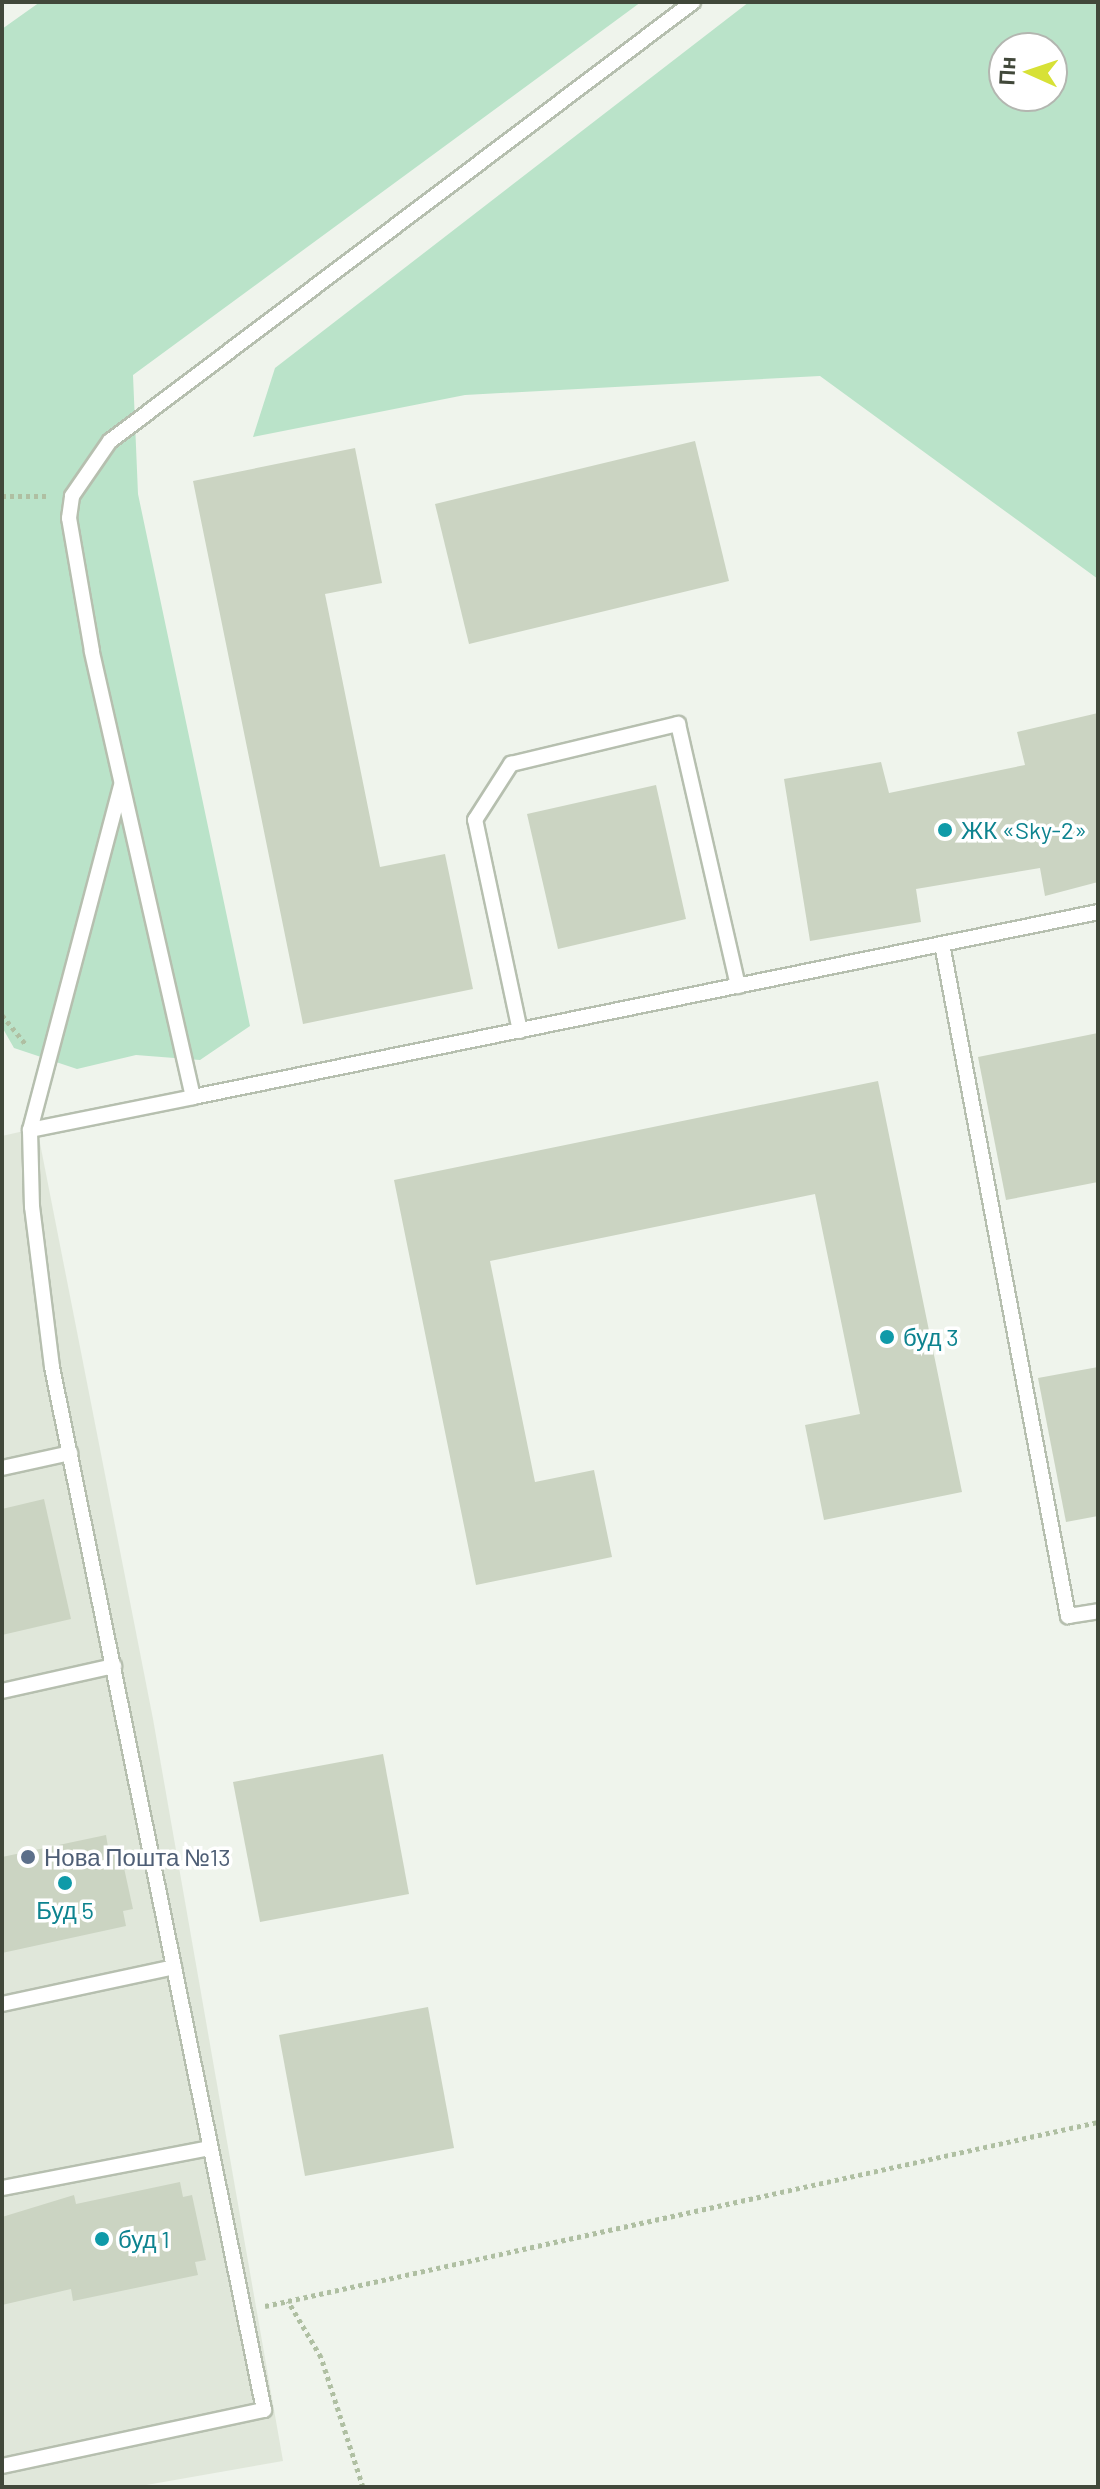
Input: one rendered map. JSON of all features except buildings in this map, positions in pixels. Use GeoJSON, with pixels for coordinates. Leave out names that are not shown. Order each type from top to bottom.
{"type":"FeatureCollection","features":[{"type":"Feature","properties":{"kind":"lane"},"geometry":{"type":"LineString","coordinates":[[193,1097],[78,581],[72,496],[110,441],[693,2]]}},
{"type":"Feature","properties":{"kind":"lane"},"geometry":{"type":"LineString","coordinates":[[520,1031],[475,820],[511,764],[678,724],[738,986]]}},
{"type":"Feature","properties":{"kind":"lane"},"geometry":{"type":"LineString","coordinates":[[2,2466],[264,2410],[70,1453],[40,1283],[30,1130],[123,782]]}},
{"type":"Feature","properties":{"kind":"lane"},"geometry":{"type":"LineString","coordinates":[[30,1130],[1098,912]]}},
{"type":"Feature","properties":{"kind":"lane"},"geometry":{"type":"LineString","coordinates":[[942,944],[1068,1616],[1098,1611]]}},
{"type":"Feature","properties":{"kind":"lane"},"geometry":{"type":"LineString","coordinates":[[2,1468],[70,1453]]}},
{"type":"Feature","properties":{"kind":"lane"},"geometry":{"type":"LineString","coordinates":[[2,1691],[114,1666]]}},
{"type":"Feature","properties":{"kind":"lane"},"geometry":{"type":"LineString","coordinates":[[2,2004],[174,1967]]}},
{"type":"Feature","properties":{"kind":"lane"},"geometry":{"type":"LineString","coordinates":[[2,2188],[210,2148]]}},
{"type":"Feature","properties":{"kind":"path"},"geometry":{"type":"LineString","coordinates":[[2,496],[72,496]]}},
{"type":"Feature","properties":{"kind":"path"},"geometry":{"type":"LineString","coordinates":[[2,1015],[45,1066]]}},
{"type":"Feature","properties":{"kind":"path"},"geometry":{"type":"LineString","coordinates":[[363,2487],[321,2357],[288,2301],[1098,2122]]}},
{"type":"Feature","properties":{"kind":"shaded area"},"geometry":{"type":"Polygon","coordinates":[[[37,1128],[153,1719],[283,2461],[135,2487],[2,2487],[2,1136],[37,1128]]]}},
{"type":"Feature","properties":{"kind":"green space"},"geometry":{"type":"Polygon","coordinates":[[[40,2],[641,2],[133,375],[138,494],[250,1026],[200,1060],[136,1055],[77,1069],[14,1048],[2,1027],[2,29],[40,2]]]}},
{"type":"Feature","properties":{"kind":"green space"},"geometry":{"type":"Polygon","coordinates":[[[749,2],[1098,2],[1098,579],[820,376],[465,395],[253,437],[275,368],[749,2]]]}},
{"type":"Feature","properties":{"kind":"place","name":"ЖК «Sky-2»"},"geometry":{"type":"Point","coordinates":[945,830]}},
{"type":"Feature","properties":{"kind":"place","name":"буд 3"},"geometry":{"type":"Point","coordinates":[887,1337]}},
{"type":"Feature","properties":{"kind":"place","name":"Нова Пошта №13"},"geometry":{"type":"Point","coordinates":[28,1857]}},
{"type":"Feature","properties":{"kind":"place","name":"Буд 5"},"geometry":{"type":"Point","coordinates":[65,1883]}},
{"type":"Feature","properties":{"kind":"place","name":"буд 1"},"geometry":{"type":"Point","coordinates":[102,2239]}}]}
